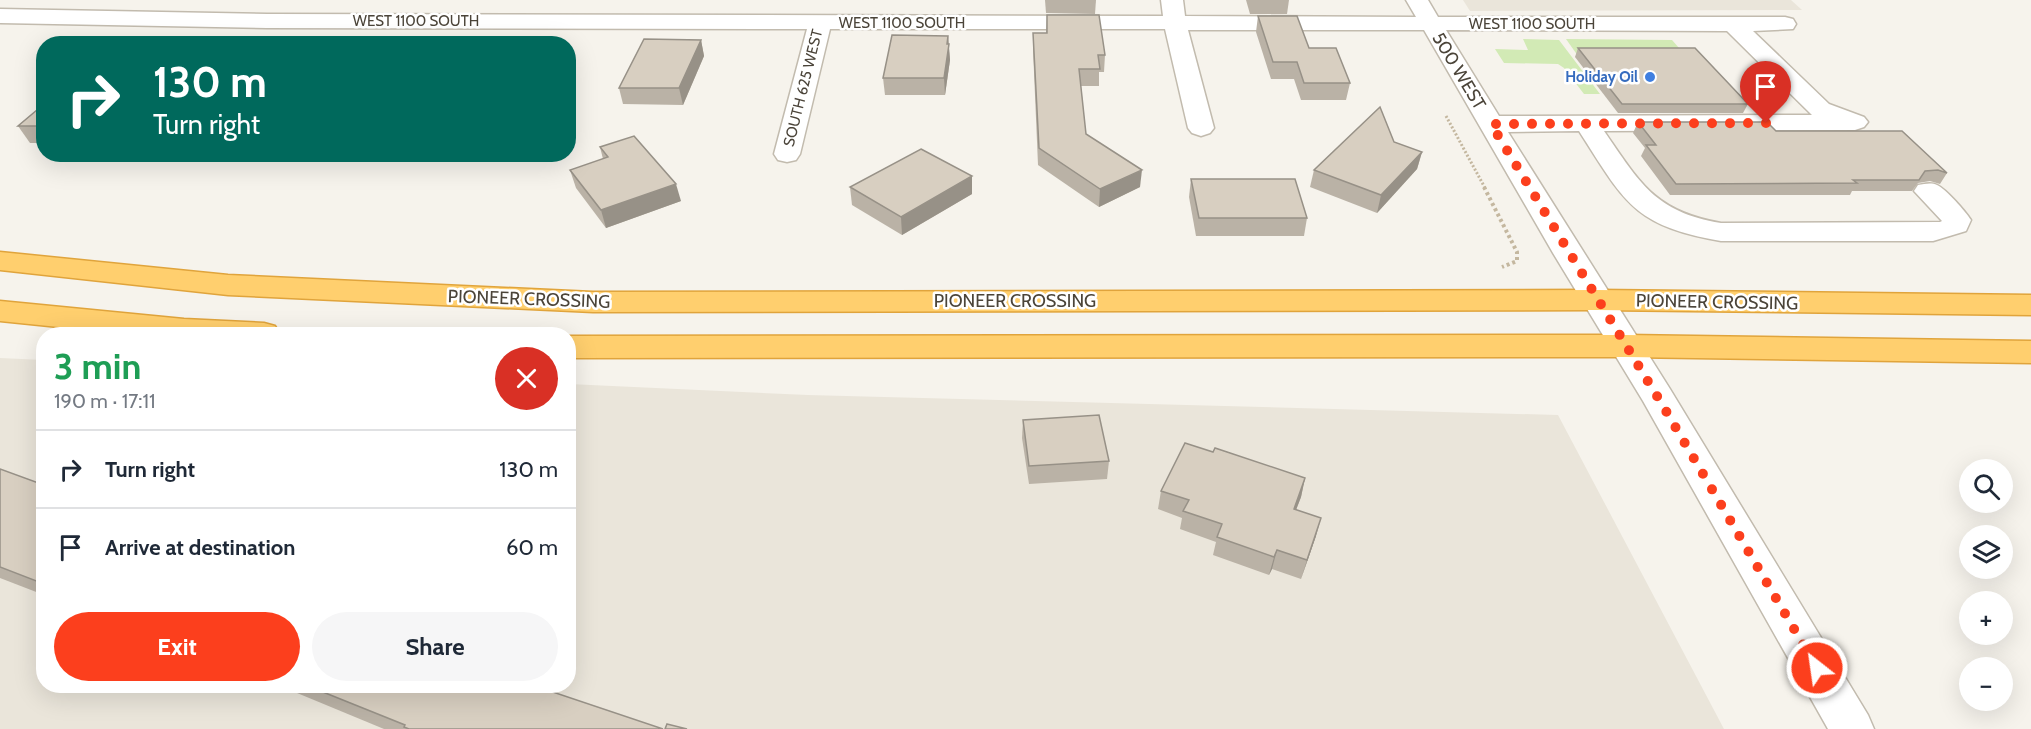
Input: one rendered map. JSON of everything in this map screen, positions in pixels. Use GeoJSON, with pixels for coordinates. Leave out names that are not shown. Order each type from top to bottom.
{"type":"FeatureCollection","features":[{"type":"Feature","properties":{"kind":"highway","name":"PIONEER CROSSING"},"geometry":{"type":"LineString","coordinates":[[0,261],[228,285],[593,302],[1597,300],[2031,305]]}},
{"type":"Feature","properties":{"kind":"highway"},"geometry":{"type":"LineString","coordinates":[[0,311],[155,327]]}},
{"type":"Feature","properties":{"kind":"highway"},"geometry":{"type":"LineString","coordinates":[[576,347],[1626,346],[2031,352]]}},
{"type":"Feature","properties":{"kind":"street"},"geometry":{"type":"LineString","coordinates":[[267,21],[288,0]]}},
{"type":"Feature","properties":{"kind":"street"},"geometry":{"type":"LineString","coordinates":[[1172,0],[1175,24],[1201,128]]}},
{"type":"Feature","properties":{"kind":"street","name":"500 WEST"},"geometry":{"type":"LineString","coordinates":[[1417,0],[1626,346],[1852,729]]}},
{"type":"Feature","properties":{"kind":"street","name":"WEST 1100 SOUTH"},"geometry":{"type":"LineString","coordinates":[[0,16],[267,21],[1785,24]]}},
{"type":"Feature","properties":{"kind":"street","name":"SOUTH 625 WEST"},"geometry":{"type":"LineString","coordinates":[[787,154],[819,23]]}},
{"type":"Feature","properties":{"kind":"street"},"geometry":{"type":"LineString","coordinates":[[1491,124],[1586,123],[1862,129],[1820,109],[1733,24]]}},
{"type":"Feature","properties":{"kind":"street"},"geometry":{"type":"LineString","coordinates":[[1586,123],[1635,193],[1648,206],[1694,228],[1721,232],[1933,232],[1948,230],[1956,225],[1957,220],[1928,191]]}},
{"type":"Feature","properties":{"kind":"path"},"geometry":{"type":"LineString","coordinates":[[1445,116],[1511,236],[1517,252],[1517,261]]}},
{"type":"Feature","properties":{"kind":"shaded area"},"geometry":{"type":"Polygon","coordinates":[[[1463,0],[1791,0],[1802,10],[1470,11],[1463,0]]]}},
{"type":"Feature","properties":{"kind":"shaded area"},"geometry":{"type":"Polygon","coordinates":[[[0,358],[36,360],[36,693],[576,693],[576,384],[808,395],[1558,415],[1724,729],[0,729],[0,358]]]}},
{"type":"Feature","properties":{"kind":"green space"},"geometry":{"type":"Polygon","coordinates":[[[1523,39],[1559,40],[1600,94],[1584,94],[1564,68],[1558,64],[1504,63],[1495,49],[1528,50],[1523,39]]]}},
{"type":"Feature","properties":{"kind":"green space"},"geometry":{"type":"Polygon","coordinates":[[[1566,39],[1672,40],[1686,56],[1578,56],[1566,39]]]}},
{"type":"Feature","properties":{"kind":"building"},"geometry":{"type":"Polygon","coordinates":[[[1047,15],[1099,15],[1105,55],[1098,55],[1100,69],[1079,69],[1086,134],[1142,170],[1100,189],[1039,148],[1033,33],[1047,33],[1047,15]]]}},
{"type":"Feature","properties":{"kind":"building"},"geometry":{"type":"Polygon","coordinates":[[[1258,16],[1297,16],[1309,48],[1336,48],[1350,83],[1304,83],[1297,62],[1273,62],[1258,16]]]}},
{"type":"Feature","properties":{"kind":"building"},"geometry":{"type":"Polygon","coordinates":[[[892,35],[948,36],[944,78],[883,78],[892,35]]]}},
{"type":"Feature","properties":{"kind":"building"},"geometry":{"type":"Polygon","coordinates":[[[644,39],[701,40],[679,88],[619,88],[644,39]]]}},
{"type":"Feature","properties":{"kind":"building","name":"Holiday Oil"},"geometry":{"type":"Polygon","coordinates":[[[1578,48],[1695,48],[1748,104],[1622,104],[1578,48]]]}},
{"type":"Feature","properties":{"kind":"building"},"geometry":{"type":"Polygon","coordinates":[[[1380,107],[1394,142],[1422,152],[1381,195],[1314,170],[1380,107]]]}},
{"type":"Feature","properties":{"kind":"building"},"geometry":{"type":"Polygon","coordinates":[[[36,111],[36,126],[18,126],[36,111]]]}},
{"type":"Feature","properties":{"kind":"building"},"geometry":{"type":"Polygon","coordinates":[[[1638,122],[1767,122],[1776,131],[1902,131],[1947,173],[1938,170],[1925,171],[1919,180],[1853,180],[1857,183],[1676,184],[1646,145],[1656,145],[1638,122]]]}},
{"type":"Feature","properties":{"kind":"building"},"geometry":{"type":"Polygon","coordinates":[[[634,136],[676,184],[601,210],[570,170],[608,157],[600,147],[634,136]]]}},
{"type":"Feature","properties":{"kind":"building"},"geometry":{"type":"Polygon","coordinates":[[[921,149],[972,176],[901,217],[850,187],[921,149]]]}},
{"type":"Feature","properties":{"kind":"building"},"geometry":{"type":"Polygon","coordinates":[[[1191,179],[1295,179],[1307,218],[1199,218],[1191,179]]]}},
{"type":"Feature","properties":{"kind":"building"},"geometry":{"type":"Polygon","coordinates":[[[1099,415],[1109,461],[1029,466],[1023,420],[1099,415]]]}},
{"type":"Feature","properties":{"kind":"building"},"geometry":{"type":"Polygon","coordinates":[[[1185,443],[1213,452],[1215,448],[1305,478],[1294,509],[1321,518],[1307,560],[1277,550],[1274,557],[1217,537],[1222,524],[1183,511],[1189,500],[1161,491],[1185,443]]]}},
{"type":"Feature","properties":{"kind":"building"},"geometry":{"type":"Polygon","coordinates":[[[0,469],[36,482],[36,581],[0,567],[0,469]]]}},
{"type":"Feature","properties":{"kind":"building"},"geometry":{"type":"Polygon","coordinates":[[[325,693],[556,693],[663,729],[409,729],[404,727],[405,725],[325,693]]]}},
{"type":"Feature","properties":{"kind":"building"},"geometry":{"type":"Polygon","coordinates":[[[667,724],[687,729],[665,729],[667,724]]]}},
{"type":"Feature","properties":{"kind":"place","name":"Holiday Oil"},"geometry":{"type":"Point","coordinates":[1650,77]}},
{"type":"Feature","properties":{"kind":"route"},"geometry":{"type":"LineString","coordinates":[[1766,123],[1491,124],[1663,406],[1817,668]]}}]}
